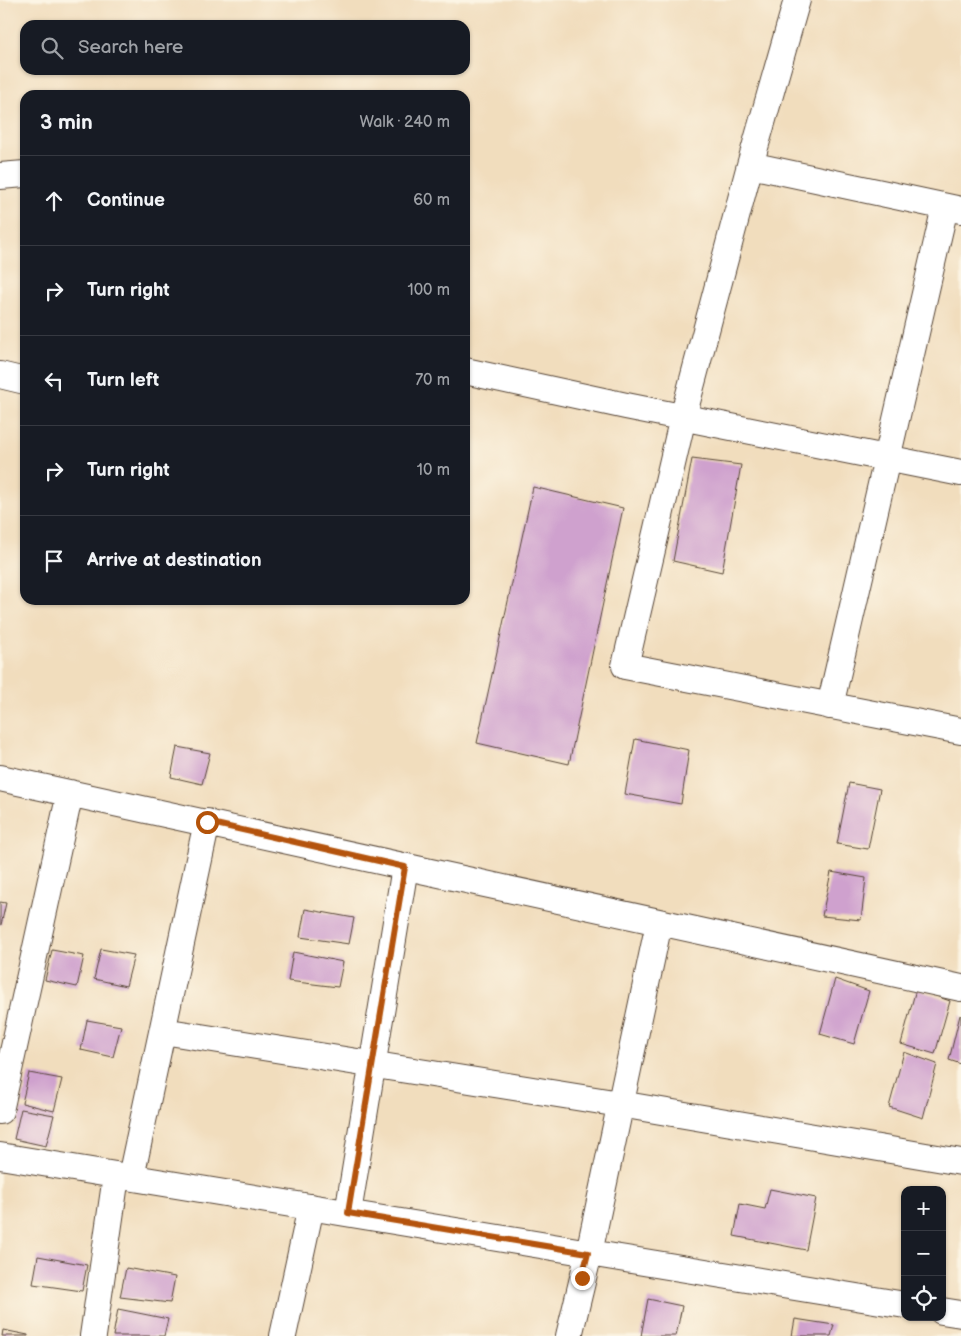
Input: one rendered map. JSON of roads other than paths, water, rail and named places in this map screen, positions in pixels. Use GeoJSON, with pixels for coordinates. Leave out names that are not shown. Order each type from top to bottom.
{"type":"FeatureCollection","features":[{"type":"Feature","properties":{"kind":"street"},"geometry":{"type":"LineString","coordinates":[[798,0],[750,165],[683,417],[625,666],[961,731]]}},
{"type":"Feature","properties":{"kind":"street"},"geometry":{"type":"LineString","coordinates":[[750,165],[953,208],[886,458],[830,706]]}},
{"type":"Feature","properties":{"kind":"street"},"geometry":{"type":"LineString","coordinates":[[0,176],[20,174]]}},
{"type":"Feature","properties":{"kind":"street"},"geometry":{"type":"LineString","coordinates":[[470,372],[961,474]]}},
{"type":"Feature","properties":{"kind":"street"},"geometry":{"type":"LineString","coordinates":[[0,375],[20,380]]}},
{"type":"Feature","properties":{"kind":"street"},"geometry":{"type":"LineString","coordinates":[[0,778],[207,822],[659,924],[961,988]]}},
{"type":"Feature","properties":{"kind":"street"},"geometry":{"type":"LineString","coordinates":[[0,1112],[70,793]]}},
{"type":"Feature","properties":{"kind":"street"},"geometry":{"type":"LineString","coordinates":[[92,1336],[124,1177],[162,1031],[207,822]]}},
{"type":"Feature","properties":{"kind":"street"},"geometry":{"type":"LineString","coordinates":[[348,1213],[405,867]]}},
{"type":"Feature","properties":{"kind":"street"},"geometry":{"type":"LineString","coordinates":[[569,1336],[659,924]]}},
{"type":"Feature","properties":{"kind":"street"},"geometry":{"type":"LineString","coordinates":[[162,1031],[620,1104],[961,1162]]}},
{"type":"Feature","properties":{"kind":"street"},"geometry":{"type":"LineString","coordinates":[[0,1156],[901,1304]]}},
{"type":"Feature","properties":{"kind":"street"},"geometry":{"type":"LineString","coordinates":[[283,1336],[311,1207]]}},
{"type":"Feature","properties":{"kind":"street"},"geometry":{"type":"LineString","coordinates":[[946,1312],[961,1314]]}}]}
